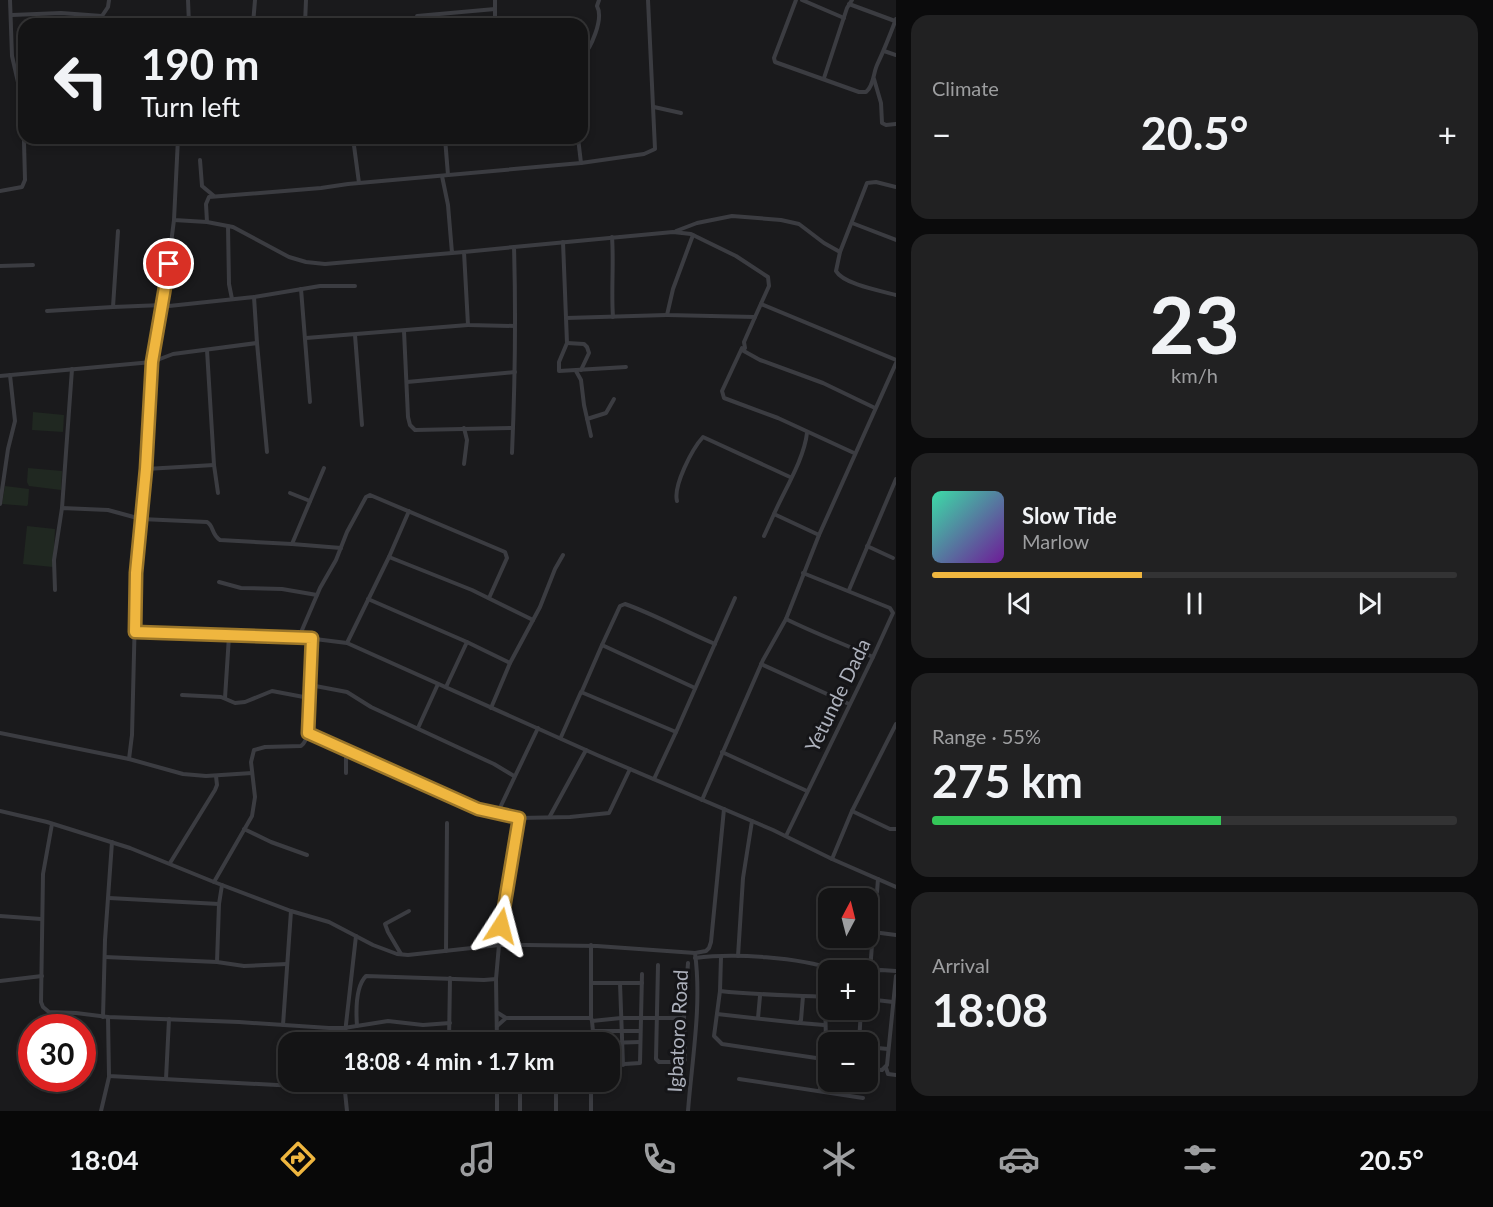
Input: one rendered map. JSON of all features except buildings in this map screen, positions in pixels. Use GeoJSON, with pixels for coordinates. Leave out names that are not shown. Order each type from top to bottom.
{"type":"FeatureCollection","features":[{"type":"Feature","properties":{"kind":"street"},"geometry":{"type":"LineString","coordinates":[[10,0],[12,56],[18,82]]}},
{"type":"Feature","properties":{"kind":"street"},"geometry":{"type":"LineString","coordinates":[[12,15],[102,16],[108,7],[109,0]]}},
{"type":"Feature","properties":{"kind":"street"},"geometry":{"type":"LineString","coordinates":[[188,0],[189,18]]}},
{"type":"Feature","properties":{"kind":"street"},"geometry":{"type":"LineString","coordinates":[[254,18],[255,0]]}},
{"type":"Feature","properties":{"kind":"street"},"geometry":{"type":"LineString","coordinates":[[305,18],[306,0]]}},
{"type":"Feature","properties":{"kind":"street"},"geometry":{"type":"LineString","coordinates":[[495,0],[495,18]]}},
{"type":"Feature","properties":{"kind":"street"},"geometry":{"type":"LineString","coordinates":[[588,51],[592,47],[599,25],[598,0]]}},
{"type":"Feature","properties":{"kind":"street"},"geometry":{"type":"LineString","coordinates":[[207,222],[207,199],[214,196],[581,163],[653,151],[655,144],[654,107],[648,0]]}},
{"type":"Feature","properties":{"kind":"street"},"geometry":{"type":"LineString","coordinates":[[796,0],[774,60],[777,64],[824,78],[862,93],[868,91],[896,20],[850,2],[824,78]]}},
{"type":"Feature","properties":{"kind":"street"},"geometry":{"type":"LineString","coordinates":[[802,0],[844,18]]}},
{"type":"Feature","properties":{"kind":"street"},"geometry":{"type":"LineString","coordinates":[[417,16],[495,9]]}},
{"type":"Feature","properties":{"kind":"street"},"geometry":{"type":"LineString","coordinates":[[884,51],[896,55]]}},
{"type":"Feature","properties":{"kind":"street"},"geometry":{"type":"LineString","coordinates":[[873,78],[881,103],[882,123],[896,124]]}},
{"type":"Feature","properties":{"kind":"street"},"geometry":{"type":"LineString","coordinates":[[654,107],[681,113]]}},
{"type":"Feature","properties":{"kind":"street"},"geometry":{"type":"LineString","coordinates":[[0,191],[17,189],[24,184],[24,144]]}},
{"type":"Feature","properties":{"kind":"street"},"geometry":{"type":"LineString","coordinates":[[129,759],[132,735],[136,573],[146,469],[152,362],[163,305],[174,220],[178,144]]}},
{"type":"Feature","properties":{"kind":"street"},"geometry":{"type":"LineString","coordinates":[[354,144],[359,183]]}},
{"type":"Feature","properties":{"kind":"street"},"geometry":{"type":"LineString","coordinates":[[445,144],[448,175]]}},
{"type":"Feature","properties":{"kind":"street"},"geometry":{"type":"LineString","coordinates":[[579,144],[581,163]]}},
{"type":"Feature","properties":{"kind":"street"},"geometry":{"type":"LineString","coordinates":[[200,160],[202,186],[214,196]]}},
{"type":"Feature","properties":{"kind":"street"},"geometry":{"type":"LineString","coordinates":[[442,176],[448,205],[452,253]]}},
{"type":"Feature","properties":{"kind":"street"},"geometry":{"type":"LineString","coordinates":[[896,187],[876,182],[867,183],[840,252],[836,271],[839,275],[896,295]]}},
{"type":"Feature","properties":{"kind":"street"},"geometry":{"type":"LineString","coordinates":[[673,232],[697,223],[732,216],[781,220],[799,224],[840,252]]}},
{"type":"Feature","properties":{"kind":"street"},"geometry":{"type":"LineString","coordinates":[[174,220],[228,226],[238,229],[289,257],[325,264],[673,232],[693,235],[736,256],[768,277],[769,286],[742,350],[760,360],[823,384],[874,408]]}},
{"type":"Feature","properties":{"kind":"street"},"geometry":{"type":"LineString","coordinates":[[852,223],[896,240]]}},
{"type":"Feature","properties":{"kind":"street"},"geometry":{"type":"LineString","coordinates":[[228,226],[229,284],[232,299]]}},
{"type":"Feature","properties":{"kind":"street"},"geometry":{"type":"LineString","coordinates":[[113,307],[118,231]]}},
{"type":"Feature","properties":{"kind":"street"},"geometry":{"type":"LineString","coordinates":[[667,315],[673,289],[693,235]]}},
{"type":"Feature","properties":{"kind":"street"},"geometry":{"type":"LineString","coordinates":[[612,237],[613,317]]}},
{"type":"Feature","properties":{"kind":"street"},"geometry":{"type":"LineString","coordinates":[[563,242],[567,343],[559,372],[626,367]]}},
{"type":"Feature","properties":{"kind":"street"},"geometry":{"type":"LineString","coordinates":[[512,453],[516,310],[514,247]]}},
{"type":"Feature","properties":{"kind":"street"},"geometry":{"type":"LineString","coordinates":[[464,252],[468,325]]}},
{"type":"Feature","properties":{"kind":"street"},"geometry":{"type":"LineString","coordinates":[[0,266],[33,265]]}},
{"type":"Feature","properties":{"kind":"street"},"geometry":{"type":"LineString","coordinates":[[47,311],[169,306],[337,285],[355,286]]}},
{"type":"Feature","properties":{"kind":"street"},"geometry":{"type":"LineString","coordinates":[[301,289],[310,402]]}},
{"type":"Feature","properties":{"kind":"street"},"geometry":{"type":"LineString","coordinates":[[254,297],[267,452]]}},
{"type":"Feature","properties":{"kind":"street"},"geometry":{"type":"LineString","coordinates":[[702,800],[761,664],[786,619],[819,535],[896,361],[760,304]]}},
{"type":"Feature","properties":{"kind":"street"},"geometry":{"type":"LineString","coordinates":[[566,318],[667,315],[755,316]]}},
{"type":"Feature","properties":{"kind":"street"},"geometry":{"type":"LineString","coordinates":[[306,338],[468,325],[514,326]]}},
{"type":"Feature","properties":{"kind":"street"},"geometry":{"type":"LineString","coordinates":[[404,331],[410,425],[415,429],[513,428]]}},
{"type":"Feature","properties":{"kind":"street"},"geometry":{"type":"LineString","coordinates":[[355,335],[362,425]]}},
{"type":"Feature","properties":{"kind":"street"},"geometry":{"type":"LineString","coordinates":[[0,376],[152,362],[173,354],[257,343]]}},
{"type":"Feature","properties":{"kind":"street"},"geometry":{"type":"LineString","coordinates":[[567,343],[584,345],[589,353],[579,370],[591,436]]}},
{"type":"Feature","properties":{"kind":"street"},"geometry":{"type":"LineString","coordinates":[[744,345],[722,391],[724,398],[778,418],[807,433],[822,436],[854,453]]}},
{"type":"Feature","properties":{"kind":"street"},"geometry":{"type":"LineString","coordinates":[[207,350],[214,465],[218,493]]}},
{"type":"Feature","properties":{"kind":"street"},"geometry":{"type":"LineString","coordinates":[[55,590],[54,560],[62,508],[72,369]]}},
{"type":"Feature","properties":{"kind":"street"},"geometry":{"type":"LineString","coordinates":[[407,382],[515,372]]}},
{"type":"Feature","properties":{"kind":"street"},"geometry":{"type":"LineString","coordinates":[[0,504],[2,474],[15,421],[10,375]]}},
{"type":"Feature","properties":{"kind":"street"},"geometry":{"type":"LineString","coordinates":[[587,419],[606,413],[614,399]]}},
{"type":"Feature","properties":{"kind":"street"},"geometry":{"type":"LineString","coordinates":[[464,428],[465,464]]}},
{"type":"Feature","properties":{"kind":"street"},"geometry":{"type":"LineString","coordinates":[[764,536],[790,477],[803,454],[807,433]]}},
{"type":"Feature","properties":{"kind":"street"},"geometry":{"type":"LineString","coordinates":[[677,501],[679,483],[689,458],[703,437],[790,477]]}},
{"type":"Feature","properties":{"kind":"street"},"geometry":{"type":"LineString","coordinates":[[146,469],[214,465]]}},
{"type":"Feature","properties":{"kind":"street"},"geometry":{"type":"LineString","coordinates":[[292,544],[324,468]]}},
{"type":"Feature","properties":{"kind":"street"},"geometry":{"type":"LineString","coordinates":[[803,573],[849,590],[896,479]]}},
{"type":"Feature","properties":{"kind":"street"},"geometry":{"type":"LineString","coordinates":[[290,493],[310,501]]}},
{"type":"Feature","properties":{"kind":"street"},"geometry":{"type":"LineString","coordinates":[[299,638],[354,518],[368,495],[374,495],[505,552],[507,558],[489,598]]}},
{"type":"Feature","properties":{"kind":"street"},"geometry":{"type":"LineString","coordinates":[[62,508],[108,510],[141,519],[207,522],[220,540],[341,548]]}},
{"type":"Feature","properties":{"kind":"street"},"geometry":{"type":"LineString","coordinates":[[346,643],[409,511]]}},
{"type":"Feature","properties":{"kind":"street"},"geometry":{"type":"LineString","coordinates":[[774,514],[819,535]]}},
{"type":"Feature","properties":{"kind":"street"},"geometry":{"type":"LineString","coordinates":[[867,546],[892,558]]}},
{"type":"Feature","properties":{"kind":"street"},"geometry":{"type":"LineString","coordinates":[[491,708],[510,663],[563,555]]}},
{"type":"Feature","properties":{"kind":"street"},"geometry":{"type":"LineString","coordinates":[[389,557],[489,598],[533,620]]}},
{"type":"Feature","properties":{"kind":"street"},"geometry":{"type":"LineString","coordinates":[[219,582],[241,588],[301,591],[317,595]]}},
{"type":"Feature","properties":{"kind":"street","name":"Yetunde Dada"},"geometry":{"type":"LineString","coordinates":[[786,836],[892,613],[892,609],[849,590]]}},
{"type":"Feature","properties":{"kind":"street"},"geometry":{"type":"LineString","coordinates":[[654,779],[735,598]]}},
{"type":"Feature","properties":{"kind":"street"},"geometry":{"type":"LineString","coordinates":[[368,599],[510,663]]}},
{"type":"Feature","properties":{"kind":"street"},"geometry":{"type":"LineString","coordinates":[[561,737],[620,606],[625,604],[660,617],[678,628],[715,644]]}},
{"type":"Feature","properties":{"kind":"street"},"geometry":{"type":"LineString","coordinates":[[786,619],[873,657]]}},
{"type":"Feature","properties":{"kind":"street"},"geometry":{"type":"LineString","coordinates":[[135,632],[312,638],[346,643],[786,836],[896,887]]}},
{"type":"Feature","properties":{"kind":"street"},"geometry":{"type":"LineString","coordinates":[[225,698],[229,636]]}},
{"type":"Feature","properties":{"kind":"street"},"geometry":{"type":"LineString","coordinates":[[214,882],[252,816],[255,804],[251,762],[254,750],[265,747],[301,746],[304,743],[308,733],[312,638]]}},
{"type":"Feature","properties":{"kind":"street"},"geometry":{"type":"LineString","coordinates":[[446,687],[467,642]]}},
{"type":"Feature","properties":{"kind":"street"},"geometry":{"type":"LineString","coordinates":[[602,645],[695,688]]}},
{"type":"Feature","properties":{"kind":"street"},"geometry":{"type":"LineString","coordinates":[[761,664],[849,704]]}},
{"type":"Feature","properties":{"kind":"street"},"geometry":{"type":"LineString","coordinates":[[417,728],[438,684]]}},
{"type":"Feature","properties":{"kind":"street"},"geometry":{"type":"LineString","coordinates":[[310,685],[347,692],[514,776]]}},
{"type":"Feature","properties":{"kind":"street"},"geometry":{"type":"LineString","coordinates":[[182,695],[245,702],[272,691],[309,698]]}},
{"type":"Feature","properties":{"kind":"street"},"geometry":{"type":"LineString","coordinates":[[582,692],[676,732]]}},
{"type":"Feature","properties":{"kind":"street"},"geometry":{"type":"LineString","coordinates":[[832,859],[852,811],[896,724]]}},
{"type":"Feature","properties":{"kind":"street"},"geometry":{"type":"LineString","coordinates":[[497,814],[538,728]]}},
{"type":"Feature","properties":{"kind":"street"},"geometry":{"type":"LineString","coordinates":[[0,733],[129,759],[183,774],[216,776],[252,773]]}},
{"type":"Feature","properties":{"kind":"street"},"geometry":{"type":"LineString","coordinates":[[308,733],[478,809],[519,818],[609,813],[630,769]]}},
{"type":"Feature","properties":{"kind":"street"},"geometry":{"type":"LineString","coordinates":[[346,750],[346,773]]}},
{"type":"Feature","properties":{"kind":"street"},"geometry":{"type":"LineString","coordinates":[[550,817],[586,750]]}},
{"type":"Feature","properties":{"kind":"street"},"geometry":{"type":"LineString","coordinates":[[722,752],[807,791]]}},
{"type":"Feature","properties":{"kind":"street"},"geometry":{"type":"LineString","coordinates":[[170,863],[215,790],[216,776]]}},
{"type":"Feature","properties":{"kind":"street"},"geometry":{"type":"LineString","coordinates":[[695,955],[706,951],[711,942],[724,809]]}},
{"type":"Feature","properties":{"kind":"street"},"geometry":{"type":"LineString","coordinates":[[0,811],[112,842],[291,911],[315,917],[373,945],[401,954],[499,945],[591,945],[794,961],[818,966]]}},
{"type":"Feature","properties":{"kind":"street"},"geometry":{"type":"LineString","coordinates":[[852,811],[890,829],[896,829]]}},
{"type":"Feature","properties":{"kind":"street"},"geometry":{"type":"LineString","coordinates":[[497,1032],[496,979],[499,945],[519,818]]}},
{"type":"Feature","properties":{"kind":"street"},"geometry":{"type":"LineString","coordinates":[[738,956],[743,878],[752,821]]}},
{"type":"Feature","properties":{"kind":"street"},"geometry":{"type":"LineString","coordinates":[[446,951],[447,823]]}},
{"type":"Feature","properties":{"kind":"street"},"geometry":{"type":"LineString","coordinates":[[52,824],[44,866],[41,919],[41,1002],[49,1012],[105,1017],[344,1028],[388,1021],[423,1025],[450,1023]]}},
{"type":"Feature","properties":{"kind":"street"},"geometry":{"type":"LineString","coordinates":[[244,830],[307,855]]}},
{"type":"Feature","properties":{"kind":"street"},"geometry":{"type":"LineString","coordinates":[[100,1111],[109,1076],[105,1017],[105,957],[112,842]]}},
{"type":"Feature","properties":{"kind":"street"},"geometry":{"type":"LineString","coordinates":[[877,888],[878,879]]}},
{"type":"Feature","properties":{"kind":"street"},"geometry":{"type":"LineString","coordinates":[[217,962],[222,885]]}},
{"type":"Feature","properties":{"kind":"street"},"geometry":{"type":"LineString","coordinates":[[108,898],[219,904]]}},
{"type":"Feature","properties":{"kind":"street"},"geometry":{"type":"LineString","coordinates":[[283,1025],[291,911]]}},
{"type":"Feature","properties":{"kind":"street"},"geometry":{"type":"LineString","coordinates":[[401,954],[386,924],[409,911]]}},
{"type":"Feature","properties":{"kind":"street"},"geometry":{"type":"LineString","coordinates":[[0,916],[41,919]]}},
{"type":"Feature","properties":{"kind":"street"},"geometry":{"type":"LineString","coordinates":[[878,933],[896,935]]}},
{"type":"Feature","properties":{"kind":"street"},"geometry":{"type":"LineString","coordinates":[[344,1032],[356,936]]}},
{"type":"Feature","properties":{"kind":"street"},"geometry":{"type":"LineString","coordinates":[[591,945],[591,1019],[594,1031],[640,1031]]}},
{"type":"Feature","properties":{"kind":"street","name":"Igbatoro Road"},"geometry":{"type":"LineString","coordinates":[[688,1111],[697,1000],[698,971],[695,955]]}},
{"type":"Feature","properties":{"kind":"street"},"geometry":{"type":"LineString","coordinates":[[105,957],[217,962],[244,966],[287,964]]}},
{"type":"Feature","properties":{"kind":"street"},"geometry":{"type":"LineString","coordinates":[[721,957],[720,991],[714,1036],[717,1041],[722,1044],[818,1061]]}},
{"type":"Feature","properties":{"kind":"street"},"geometry":{"type":"LineString","coordinates":[[658,965],[656,1059],[658,1062],[682,1062],[684,1060],[688,963]]}},
{"type":"Feature","properties":{"kind":"street"},"geometry":{"type":"LineString","coordinates":[[878,973],[896,974],[886,1067],[888,1074],[896,1075]]}},
{"type":"Feature","properties":{"kind":"street"},"geometry":{"type":"LineString","coordinates":[[620,983],[623,1065],[640,1063],[642,974]]}},
{"type":"Feature","properties":{"kind":"street"},"geometry":{"type":"LineString","coordinates":[[0,981],[42,976]]}},
{"type":"Feature","properties":{"kind":"street"},"geometry":{"type":"LineString","coordinates":[[357,1026],[358,999],[363,977],[496,979]]}},
{"type":"Feature","properties":{"kind":"street"},"geometry":{"type":"LineString","coordinates":[[450,978],[450,1032]]}},
{"type":"Feature","properties":{"kind":"street"},"geometry":{"type":"LineString","coordinates":[[591,983],[642,983]]}},
{"type":"Feature","properties":{"kind":"street"},"geometry":{"type":"LineString","coordinates":[[720,991],[760,996],[818,997]]}},
{"type":"Feature","properties":{"kind":"street"},"geometry":{"type":"LineString","coordinates":[[758,1018],[760,996]]}},
{"type":"Feature","properties":{"kind":"street"},"geometry":{"type":"LineString","coordinates":[[799,1023],[803,996]]}},
{"type":"Feature","properties":{"kind":"street"},"geometry":{"type":"LineString","coordinates":[[878,1000],[893,1002]]}},
{"type":"Feature","properties":{"kind":"street"},"geometry":{"type":"LineString","coordinates":[[497,1012],[506,1018],[684,1018]]}},
{"type":"Feature","properties":{"kind":"street"},"geometry":{"type":"LineString","coordinates":[[717,1014],[824,1025]]}},
{"type":"Feature","properties":{"kind":"street"},"geometry":{"type":"LineString","coordinates":[[497,1026],[506,1018]]}},
{"type":"Feature","properties":{"kind":"street"},"geometry":{"type":"LineString","coordinates":[[166,1079],[169,1019]]}},
{"type":"Feature","properties":{"kind":"street"},"geometry":{"type":"LineString","coordinates":[[824,1020],[825,1032]]}},
{"type":"Feature","properties":{"kind":"street"},"geometry":{"type":"LineString","coordinates":[[622,1042],[640,1042]]}},
{"type":"Feature","properties":{"kind":"street"},"geometry":{"type":"LineString","coordinates":[[878,1048],[888,1049]]}},
{"type":"Feature","properties":{"kind":"street"},"geometry":{"type":"LineString","coordinates":[[878,1070],[886,1067]]}},
{"type":"Feature","properties":{"kind":"street"},"geometry":{"type":"LineString","coordinates":[[109,1076],[278,1085]]}},
{"type":"Feature","properties":{"kind":"street"},"geometry":{"type":"LineString","coordinates":[[739,1079],[818,1090]]}},
{"type":"Feature","properties":{"kind":"street"},"geometry":{"type":"LineString","coordinates":[[345,1092],[347,1111]]}},
{"type":"Feature","properties":{"kind":"street"},"geometry":{"type":"LineString","coordinates":[[497,1092],[497,1111]]}},
{"type":"Feature","properties":{"kind":"street"},"geometry":{"type":"LineString","coordinates":[[520,1092],[520,1111]]}},
{"type":"Feature","properties":{"kind":"street"},"geometry":{"type":"LineString","coordinates":[[556,1092],[556,1111]]}},
{"type":"Feature","properties":{"kind":"street"},"geometry":{"type":"LineString","coordinates":[[591,1092],[591,1111]]}},
{"type":"Feature","properties":{"kind":"street"},"geometry":{"type":"LineString","coordinates":[[831,1092],[863,1098]]}},
{"type":"Feature","properties":{"kind":"shaded area"},"geometry":{"type":"Polygon","coordinates":[[[33,412],[64,415],[63,432],[32,430],[33,412]]]}},
{"type":"Feature","properties":{"kind":"shaded area"},"geometry":{"type":"Polygon","coordinates":[[[28,468],[62,471],[61,490],[29,486],[28,468]]]}},
{"type":"Feature","properties":{"kind":"shaded area"},"geometry":{"type":"Polygon","coordinates":[[[5,486],[29,489],[27,506],[2,504],[5,486]]]}},
{"type":"Feature","properties":{"kind":"shaded area"},"geometry":{"type":"Polygon","coordinates":[[[27,526],[55,529],[53,567],[23,564],[27,526]]]}},
{"type":"Feature","properties":{"kind":"route"},"geometry":{"type":"LineString","coordinates":[[169,264],[152,362],[146,469],[136,573],[135,632],[312,638],[308,733],[478,809],[519,818],[501,926]]}}]}
